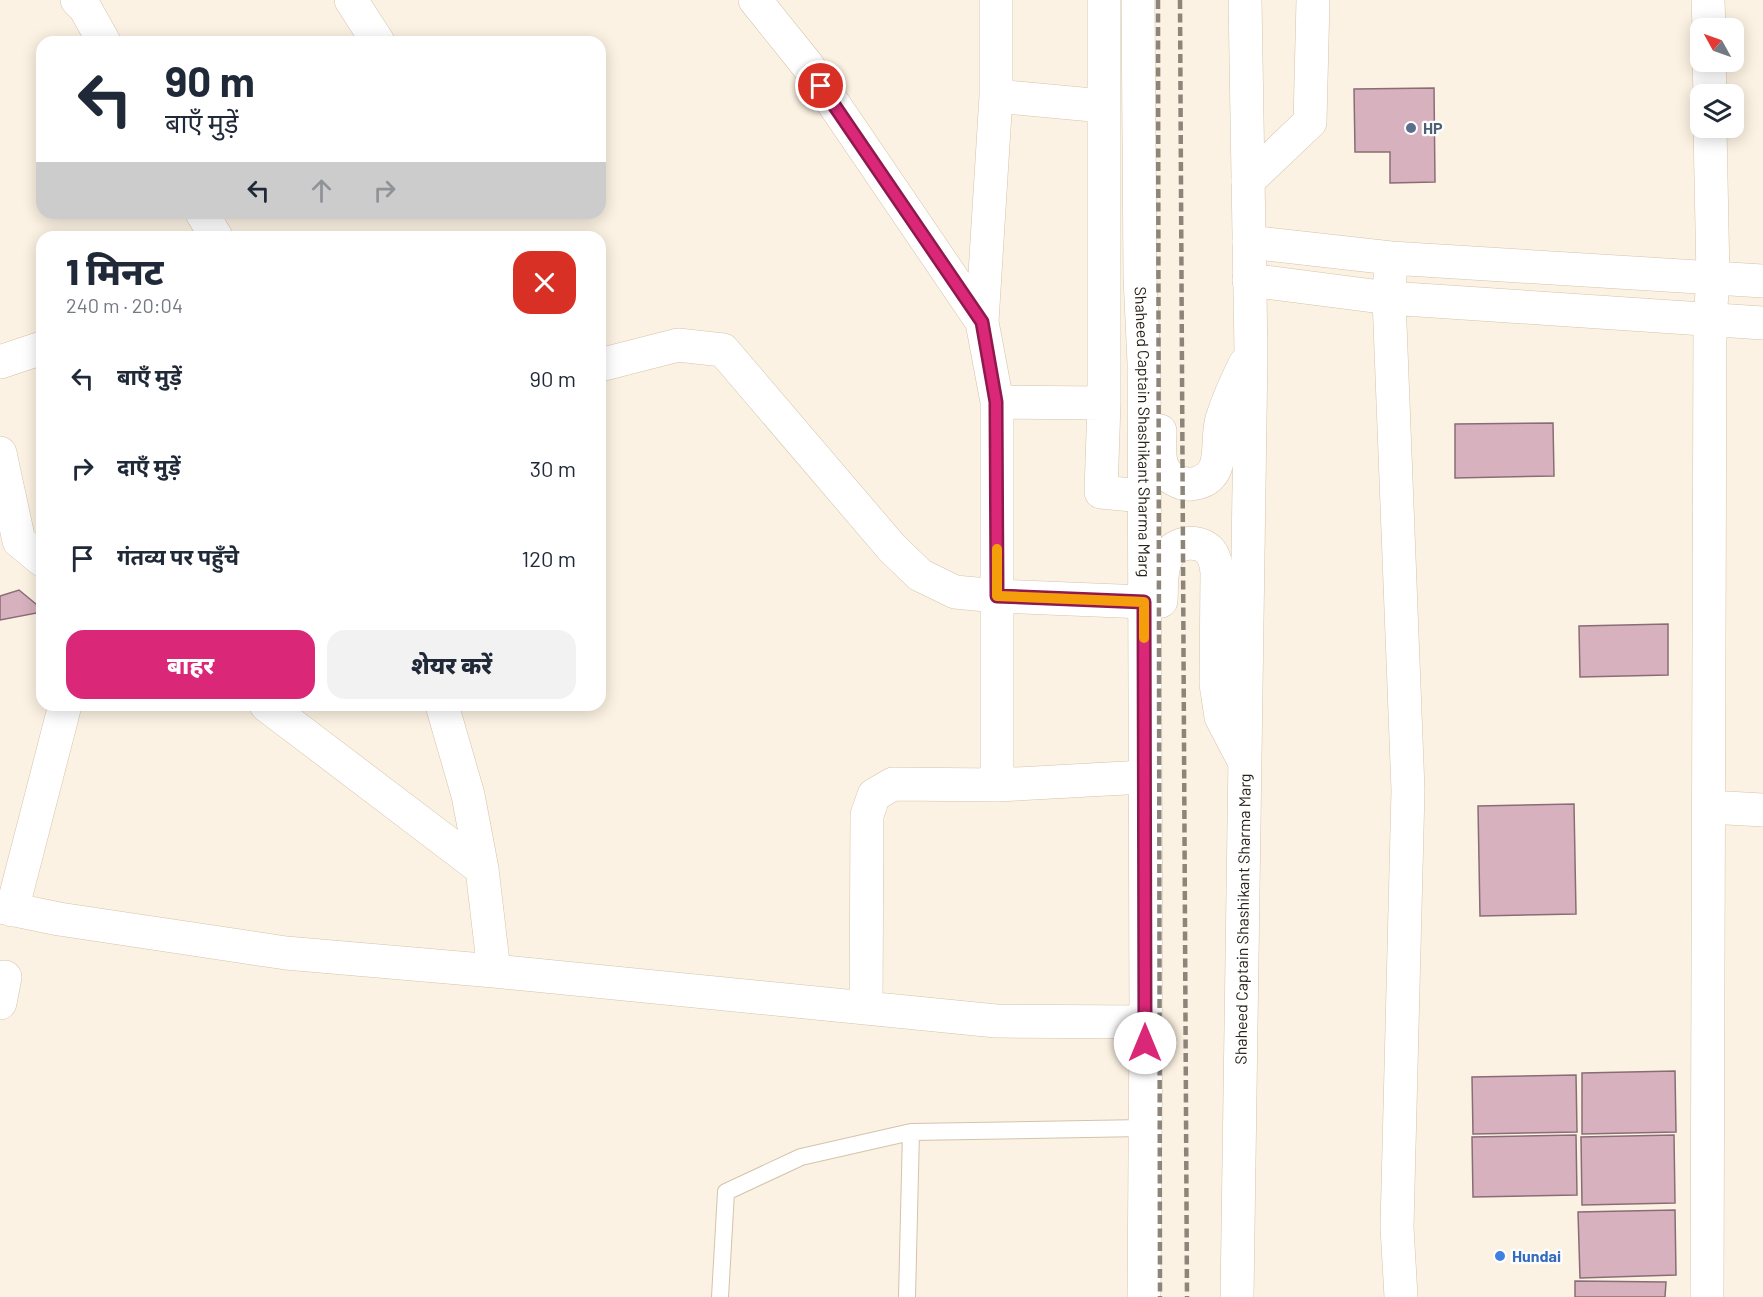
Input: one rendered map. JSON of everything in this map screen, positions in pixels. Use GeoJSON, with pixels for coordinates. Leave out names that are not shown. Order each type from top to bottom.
{"type":"FeatureCollection","features":[{"type":"Feature","properties":{"kind":"street"},"geometry":{"type":"LineString","coordinates":[[77,0],[85,8],[101,36]]}},
{"type":"Feature","properties":{"kind":"street"},"geometry":{"type":"LineString","coordinates":[[351,0],[374,36]]}},
{"type":"Feature","properties":{"kind":"street"},"geometry":{"type":"LineString","coordinates":[[755,0],[808,66],[982,322]]}},
{"type":"Feature","properties":{"kind":"street"},"geometry":{"type":"LineString","coordinates":[[996,0],[996,96],[982,322],[996,402],[998,785]]}},
{"type":"Feature","properties":{"kind":"street"},"geometry":{"type":"LineString","coordinates":[[1104,0],[1104,403],[1101,492],[1143,496]]}},
{"type":"Feature","properties":{"kind":"street","name":"Shaheed Captain Shashikant Sharma Marg"},"geometry":{"type":"LineString","coordinates":[[1138,0],[1140,277],[1144,363],[1146,1022],[1144,1297]]}},
{"type":"Feature","properties":{"kind":"street","name":"Shaheed Captain Shashikant Sharma Marg"},"geometry":{"type":"LineString","coordinates":[[1237,1297],[1251,352],[1245,0]]}},
{"type":"Feature","properties":{"kind":"street"},"geometry":{"type":"LineString","coordinates":[[1248,181],[1310,122],[1313,0]]}},
{"type":"Feature","properties":{"kind":"street"},"geometry":{"type":"LineString","coordinates":[[1708,0],[1708,18]]}},
{"type":"Feature","properties":{"kind":"street"},"geometry":{"type":"LineString","coordinates":[[996,96],[1103,106]]}},
{"type":"Feature","properties":{"kind":"street"},"geometry":{"type":"LineString","coordinates":[[1707,1297],[1710,320],[1713,278],[1710,138]]}},
{"type":"Feature","properties":{"kind":"street"},"geometry":{"type":"LineString","coordinates":[[1249,242],[1391,258],[1763,281]]}},
{"type":"Feature","properties":{"kind":"street"},"geometry":{"type":"LineString","coordinates":[[1391,258],[1389,298],[1408,790],[1397,1227],[1401,1297]]}},
{"type":"Feature","properties":{"kind":"street"},"geometry":{"type":"LineString","coordinates":[[1249,280],[1389,298],[1763,323]]}},
{"type":"Feature","properties":{"kind":"street"},"geometry":{"type":"LineString","coordinates":[[606,363],[678,345],[723,350],[892,548],[920,575],[955,592],[1144,602]]}},
{"type":"Feature","properties":{"kind":"street"},"geometry":{"type":"LineString","coordinates":[[0,362],[36,350]]}},
{"type":"Feature","properties":{"kind":"street"},"geometry":{"type":"LineString","coordinates":[[1144,363],[1160,416],[1159,457],[1162,467],[1169,477],[1189,484],[1209,477],[1216,468],[1219,458],[1221,423],[1234,386],[1251,352]]}},
{"type":"Feature","properties":{"kind":"street"},"geometry":{"type":"LineString","coordinates":[[996,402],[1104,403]]}},
{"type":"Feature","properties":{"kind":"street"},"geometry":{"type":"LineString","coordinates":[[0,453],[19,541],[36,555]]}},
{"type":"Feature","properties":{"kind":"street"},"geometry":{"type":"LineString","coordinates":[[866,1008],[867,815],[874,795],[892,784],[998,785],[1144,764],[1156,678],[1163,566],[1168,555],[1176,546],[1187,543],[1199,544],[1209,550],[1215,560],[1217,572],[1216,684],[1221,717],[1245,764]]}},
{"type":"Feature","properties":{"kind":"street"},"geometry":{"type":"LineString","coordinates":[[63,711],[6,909],[286,953],[494,970],[996,1021],[1146,1022]]}},
{"type":"Feature","properties":{"kind":"street"},"geometry":{"type":"LineString","coordinates":[[274,711],[482,869]]}},
{"type":"Feature","properties":{"kind":"street"},"geometry":{"type":"LineString","coordinates":[[444,711],[468,795],[482,869],[494,970]]}},
{"type":"Feature","properties":{"kind":"street"},"geometry":{"type":"LineString","coordinates":[[1709,807],[1763,810]]}},
{"type":"Feature","properties":{"kind":"lane"},"geometry":{"type":"LineString","coordinates":[[720,1297],[726,1192],[801,1157],[911,1132],[1144,1128]]}},
{"type":"Feature","properties":{"kind":"lane"},"geometry":{"type":"LineString","coordinates":[[907,1297],[911,1132]]}},
{"type":"Feature","properties":{"kind":"building"},"geometry":{"type":"Polygon","coordinates":[[[1434,88],[1435,182],[1390,183],[1390,152],[1355,152],[1354,89],[1434,88]]]}},
{"type":"Feature","properties":{"kind":"building"},"geometry":{"type":"Polygon","coordinates":[[[1553,423],[1554,476],[1455,478],[1455,424],[1553,423]]]}},
{"type":"Feature","properties":{"kind":"building"},"geometry":{"type":"Polygon","coordinates":[[[19,590],[36,604],[36,613],[0,620],[0,596],[19,590]]]}},
{"type":"Feature","properties":{"kind":"building"},"geometry":{"type":"Polygon","coordinates":[[[1668,624],[1668,675],[1580,677],[1579,626],[1668,624]]]}},
{"type":"Feature","properties":{"kind":"building"},"geometry":{"type":"Polygon","coordinates":[[[1574,804],[1576,914],[1480,916],[1478,806],[1574,804]]]}},
{"type":"Feature","properties":{"kind":"building"},"geometry":{"type":"Polygon","coordinates":[[[1675,1071],[1676,1132],[1582,1134],[1582,1073],[1675,1071]]]}},
{"type":"Feature","properties":{"kind":"building"},"geometry":{"type":"Polygon","coordinates":[[[1576,1075],[1577,1132],[1473,1134],[1472,1077],[1576,1075]]]}},
{"type":"Feature","properties":{"kind":"building"},"geometry":{"type":"Polygon","coordinates":[[[1576,1135],[1577,1195],[1473,1197],[1472,1137],[1576,1135]]]}},
{"type":"Feature","properties":{"kind":"building"},"geometry":{"type":"Polygon","coordinates":[[[1674,1135],[1675,1203],[1582,1205],[1581,1137],[1674,1135]]]}},
{"type":"Feature","properties":{"kind":"building"},"geometry":{"type":"Polygon","coordinates":[[[1675,1210],[1676,1275],[1580,1278],[1578,1212],[1675,1210]]]}},
{"type":"Feature","properties":{"kind":"building"},"geometry":{"type":"Polygon","coordinates":[[[1575,1281],[1666,1282],[1665,1297],[1575,1297],[1575,1281]]]}},
{"type":"Feature","properties":{"kind":"railway"},"geometry":{"type":"LineString","coordinates":[[1158,0],[1160,1297]]}},
{"type":"Feature","properties":{"kind":"railway"},"geometry":{"type":"LineString","coordinates":[[1180,0],[1187,1297]]}},
{"type":"Feature","properties":{"kind":"slow traffic"},"geometry":{"type":"LineString","coordinates":[[997,549],[997,596],[1144,602],[1144,638]]}},
{"type":"Feature","properties":{"kind":"place","name":"HP"},"geometry":{"type":"Point","coordinates":[1411,128]}},
{"type":"Feature","properties":{"kind":"place","name":"Hundai"},"geometry":{"type":"Point","coordinates":[1500,1256]}},
{"type":"Feature","properties":{"kind":"route"},"geometry":{"type":"LineString","coordinates":[[821,86],[982,322],[996,402],[997,596],[1144,602],[1145,1043]]}}]}
